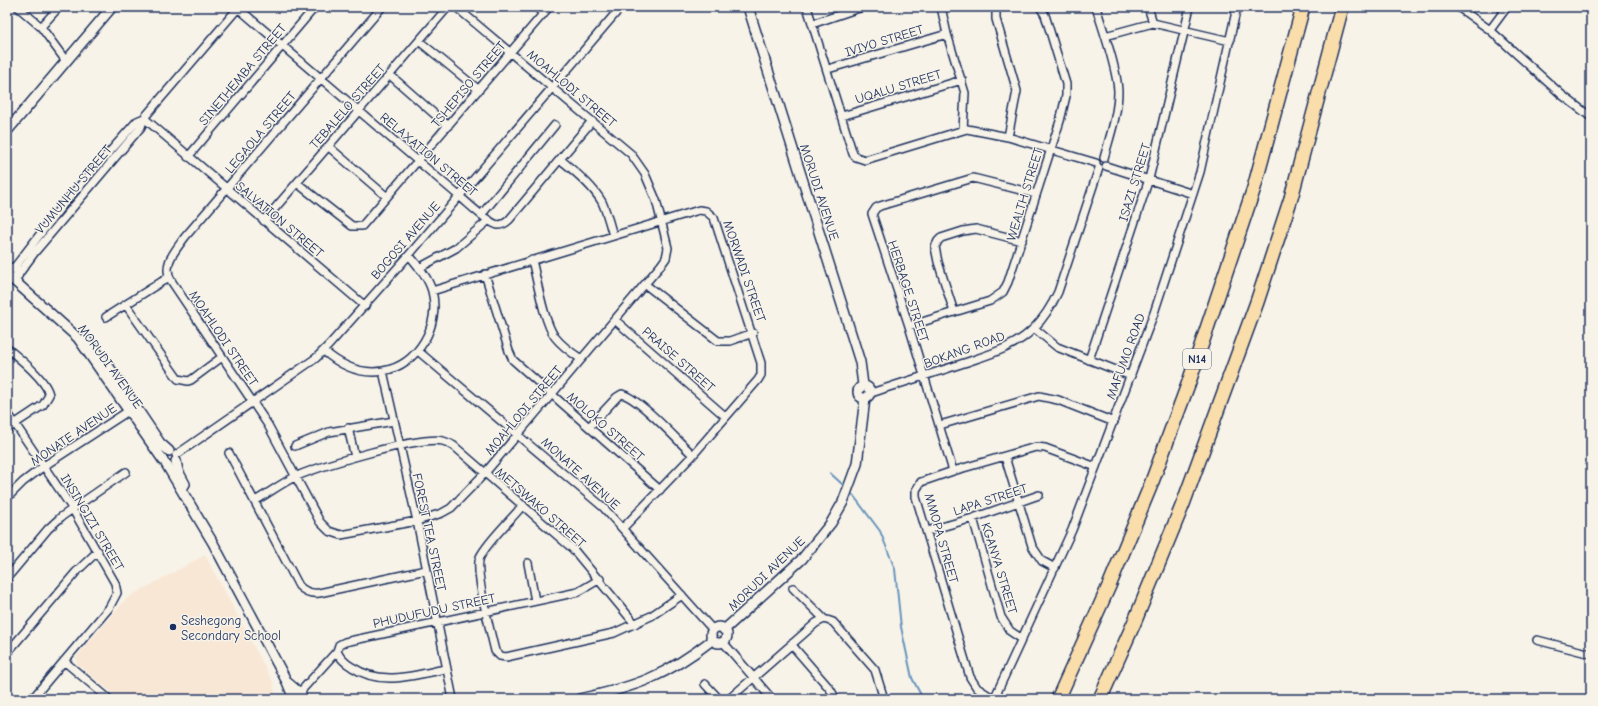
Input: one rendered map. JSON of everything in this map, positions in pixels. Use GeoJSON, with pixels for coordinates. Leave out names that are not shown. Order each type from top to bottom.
{"type":"FeatureCollection","features":[{"type":"Feature","properties":{"kind":"highway","name":"N14"},"geometry":{"type":"LineString","coordinates":[[1058,699],[1150,487],[1189,382],[1254,188],[1303,7]]}},
{"type":"Feature","properties":{"kind":"highway"},"geometry":{"type":"LineString","coordinates":[[1100,699],[1134,623],[1183,504],[1257,302],[1293,190],[1342,7]]}},
{"type":"Feature","properties":{"kind":"street"},"geometry":{"type":"LineString","coordinates":[[18,7],[41,27],[66,61]]}},
{"type":"Feature","properties":{"kind":"street"},"geometry":{"type":"LineString","coordinates":[[41,27],[59,7]]}},
{"type":"Feature","properties":{"kind":"street"},"geometry":{"type":"LineString","coordinates":[[7,131],[112,7]]}},
{"type":"Feature","properties":{"kind":"street","name":"SINETHEMBA STREET"},"geometry":{"type":"LineString","coordinates":[[188,157],[315,7]]}},
{"type":"Feature","properties":{"kind":"street","name":"LEGAOLA STREET"},"geometry":{"type":"LineString","coordinates":[[169,277],[168,266],[175,251],[382,7]]}},
{"type":"Feature","properties":{"kind":"street","name":"TEBALELO STREET"},"geometry":{"type":"LineString","coordinates":[[264,221],[448,7]]}},
{"type":"Feature","properties":{"kind":"street","name":"MOAHLODI STREET"},"geometry":{"type":"LineString","coordinates":[[169,277],[278,442],[320,522],[335,533],[349,534],[417,521],[451,508],[485,474],[551,394],[646,285],[661,265],[667,253],[667,241],[662,220],[651,186],[638,163],[624,148],[456,7]]}},
{"type":"Feature","properties":{"kind":"street"},"geometry":{"type":"LineString","coordinates":[[536,7],[544,14]]}},
{"type":"Feature","properties":{"kind":"street","name":"TSHEPISO STREET"},"geometry":{"type":"LineString","coordinates":[[298,183],[355,227],[364,224],[549,7]]}},
{"type":"Feature","properties":{"kind":"street","name":"BOGOSI AVENUE"},"geometry":{"type":"LineString","coordinates":[[174,456],[324,351],[365,306],[621,7]]}},
{"type":"Feature","properties":{"kind":"street","name":"MORUDI AVENUE"},"geometry":{"type":"LineString","coordinates":[[724,630],[802,559],[832,523],[843,502],[857,464],[868,395],[861,397],[858,393],[858,388],[862,385],[862,371],[855,346],[748,7]]}},
{"type":"Feature","properties":{"kind":"street"},"geometry":{"type":"LineString","coordinates":[[807,7],[828,70],[853,154],[859,159],[865,160],[963,130],[975,130],[1008,137],[1149,179],[1193,194]]}},
{"type":"Feature","properties":{"kind":"street"},"geometry":{"type":"LineString","coordinates":[[941,7],[947,34],[965,94],[963,130]]}},
{"type":"Feature","properties":{"kind":"street"},"geometry":{"type":"LineString","coordinates":[[996,7],[996,19],[1016,91],[1008,137]]}},
{"type":"Feature","properties":{"kind":"street","name":"WEALTH STREET"},"geometry":{"type":"LineString","coordinates":[[909,326],[990,301],[1003,292],[1008,282],[1060,120],[1066,89],[1045,15],[1040,7]]}},
{"type":"Feature","properties":{"kind":"street"},"geometry":{"type":"LineString","coordinates":[[1096,7],[1105,36],[1118,91],[1114,124],[1104,158],[1099,158],[1100,165]]}},
{"type":"Feature","properties":{"kind":"street"},"geometry":{"type":"LineString","coordinates":[[1148,7],[1153,23]]}},
{"type":"Feature","properties":{"kind":"street","name":"ISAZI STREET"},"geometry":{"type":"LineString","coordinates":[[1089,360],[1149,179],[1190,7]]}},
{"type":"Feature","properties":{"kind":"street","name":"MAFUMO ROAD"},"geometry":{"type":"LineString","coordinates":[[994,699],[1075,524],[1154,313],[1193,194],[1204,153],[1237,7]]}},
{"type":"Feature","properties":{"kind":"street"},"geometry":{"type":"LineString","coordinates":[[1458,7],[1490,30],[1562,95],[1591,117]]}},
{"type":"Feature","properties":{"kind":"street"},"geometry":{"type":"LineString","coordinates":[[1490,30],[1507,7]]}},
{"type":"Feature","properties":{"kind":"street","name":"RELAXATION STREET"},"geometry":{"type":"LineString","coordinates":[[238,8],[489,220]]}},
{"type":"Feature","properties":{"kind":"street","name":"VUMUNHU STREET"},"geometry":{"type":"LineString","coordinates":[[11,272],[35,252],[141,127],[144,118],[238,8]]}},
{"type":"Feature","properties":{"kind":"street"},"geometry":{"type":"LineString","coordinates":[[812,24],[858,8]]}},
{"type":"Feature","properties":{"kind":"street"},"geometry":{"type":"LineString","coordinates":[[1105,36],[1153,23],[1230,41]]}},
{"type":"Feature","properties":{"kind":"street","name":"IVIYO STREET"},"geometry":{"type":"LineString","coordinates":[[828,70],[947,34]]}},
{"type":"Feature","properties":{"kind":"street"},"geometry":{"type":"LineString","coordinates":[[420,41],[479,90]]}},
{"type":"Feature","properties":{"kind":"street"},"geometry":{"type":"LineString","coordinates":[[390,75],[448,126]]}},
{"type":"Feature","properties":{"kind":"street","name":"UQALU STREET"},"geometry":{"type":"LineString","coordinates":[[842,116],[962,80]]}},
{"type":"Feature","properties":{"kind":"street","name":"SALVATION STREET"},"geometry":{"type":"LineString","coordinates":[[144,118],[365,306]]}},
{"type":"Feature","properties":{"kind":"street"},"geometry":{"type":"LineString","coordinates":[[419,268],[456,248],[489,220],[498,225],[506,223],[592,122]]}},
{"type":"Feature","properties":{"kind":"street"},"geometry":{"type":"LineString","coordinates":[[482,214],[555,125]]}},
{"type":"Feature","properties":{"kind":"street"},"geometry":{"type":"LineString","coordinates":[[329,147],[387,197]]}},
{"type":"Feature","properties":{"kind":"street"},"geometry":{"type":"LineString","coordinates":[[560,159],[586,181],[597,195],[602,204],[613,236]]}},
{"type":"Feature","properties":{"kind":"street","name":"BOKANG ROAD"},"geometry":{"type":"LineString","coordinates":[[868,395],[999,351],[1016,342],[1034,328],[1050,308],[1058,292],[1100,165]]}},
{"type":"Feature","properties":{"kind":"street","name":"HERBAGE STREET"},"geometry":{"type":"LineString","coordinates":[[953,471],[925,376],[873,220],[873,211],[880,206],[973,178],[1036,194]]}},
{"type":"Feature","properties":{"kind":"street","name":"MORWADI STREET"},"geometry":{"type":"LineString","coordinates":[[432,291],[699,210],[706,211],[714,218],[753,333],[761,363],[761,375],[693,456],[623,528]]}},
{"type":"Feature","properties":{"kind":"street"},"geometry":{"type":"LineString","coordinates":[[954,312],[938,262],[935,247],[938,241],[941,238],[963,231],[976,229],[1022,241]]}},
{"type":"Feature","properties":{"kind":"street"},"geometry":{"type":"LineString","coordinates":[[324,351],[346,366],[364,371],[383,371],[408,359],[418,351],[428,334],[433,318],[432,291],[419,268],[409,255]]}},
{"type":"Feature","properties":{"kind":"street"},"geometry":{"type":"LineString","coordinates":[[532,260],[549,326],[554,337],[563,346],[581,359]]}},
{"type":"Feature","properties":{"kind":"street","name":"MORUDI AVENUE"},"geometry":{"type":"LineString","coordinates":[[11,272],[62,315],[106,364],[213,543],[297,697]]}},
{"type":"Feature","properties":{"kind":"street","name":"MOLOKO STREET"},"geometry":{"type":"LineString","coordinates":[[485,274],[510,356],[520,368],[590,426],[660,490]]}},
{"type":"Feature","properties":{"kind":"street"},"geometry":{"type":"LineString","coordinates":[[106,317],[169,277]]}},
{"type":"Feature","properties":{"kind":"street"},"geometry":{"type":"LineString","coordinates":[[646,285],[718,341],[730,341],[753,333]]}},
{"type":"Feature","properties":{"kind":"street"},"geometry":{"type":"LineString","coordinates":[[126,304],[178,379],[188,381],[191,380],[222,357]]}},
{"type":"Feature","properties":{"kind":"street","name":"PRAISE STREET"},"geometry":{"type":"LineString","coordinates":[[615,320],[726,417]]}},
{"type":"Feature","properties":{"kind":"street"},"geometry":{"type":"LineString","coordinates":[[1034,328],[1055,346],[1131,376]]}},
{"type":"Feature","properties":{"kind":"street"},"geometry":{"type":"LineString","coordinates":[[7,348],[30,369],[46,387],[49,395],[43,405],[7,429]]}},
{"type":"Feature","properties":{"kind":"street","name":"MONATE AVENUE"},"geometry":{"type":"LineString","coordinates":[[418,351],[591,496],[623,528],[682,595],[713,635]]}},
{"type":"Feature","properties":{"kind":"street","name":"FOREST TEA STREET"},"geometry":{"type":"LineString","coordinates":[[383,371],[417,521],[436,622],[453,699]]}},
{"type":"Feature","properties":{"kind":"street"},"geometry":{"type":"LineString","coordinates":[[590,426],[617,397],[622,394],[626,395],[637,403],[693,456]]}},
{"type":"Feature","properties":{"kind":"street"},"geometry":{"type":"LineString","coordinates":[[940,424],[1039,396],[1058,400],[1114,422]]}},
{"type":"Feature","properties":{"kind":"street","name":"MORUDI AVENUE"},"geometry":{"type":"LineString","coordinates":[[132,409],[160,443],[174,456],[179,474],[195,502],[213,543]]}},
{"type":"Feature","properties":{"kind":"street","name":"MONATE AVENUE"},"geometry":{"type":"LineString","coordinates":[[7,498],[18,486],[44,466],[132,409]]}},
{"type":"Feature","properties":{"kind":"street","name":"INSINGIZI STREET"},"geometry":{"type":"LineString","coordinates":[[7,412],[72,508],[116,583],[118,593],[109,608],[32,699]]}},
{"type":"Feature","properties":{"kind":"street"},"geometry":{"type":"LineString","coordinates":[[295,446],[329,432],[394,421]]}},
{"type":"Feature","properties":{"kind":"street"},"geometry":{"type":"LineString","coordinates":[[348,428],[355,457]]}},
{"type":"Feature","properties":{"kind":"street","name":"METSWAKO STREET"},"geometry":{"type":"LineString","coordinates":[[255,501],[296,477],[355,457],[400,446],[422,442],[443,441],[454,446],[567,543],[600,579],[635,624]]}},
{"type":"Feature","properties":{"kind":"street","name":"MMOPA STREET"},"geometry":{"type":"LineString","coordinates":[[994,699],[977,688],[970,677],[916,497],[918,486],[921,482],[953,471],[1039,447],[1096,467]]}},
{"type":"Feature","properties":{"kind":"street"},"geometry":{"type":"LineString","coordinates":[[229,453],[299,586],[306,592],[313,594],[426,570]]}},
{"type":"Feature","properties":{"kind":"street"},"geometry":{"type":"LineString","coordinates":[[165,462],[164,455],[174,456]]}},
{"type":"Feature","properties":{"kind":"street"},"geometry":{"type":"LineString","coordinates":[[1005,457],[1035,553],[1042,561],[1055,568]]}},
{"type":"Feature","properties":{"kind":"street"},"geometry":{"type":"LineString","coordinates":[[7,578],[48,529],[72,508],[126,472]]}},
{"type":"Feature","properties":{"kind":"street","name":"LAPA STREET"},"geometry":{"type":"LineString","coordinates":[[927,531],[973,518],[1039,495]]}},
{"type":"Feature","properties":{"kind":"street"},"geometry":{"type":"LineString","coordinates":[[523,505],[480,557],[478,567],[495,651],[500,656],[506,657],[595,638],[635,624],[657,613],[682,595]]}},
{"type":"Feature","properties":{"kind":"street","name":"KGANYA STREET"},"geometry":{"type":"LineString","coordinates":[[973,518],[1001,616],[1010,631],[1022,639]]}},
{"type":"Feature","properties":{"kind":"street"},"geometry":{"type":"LineString","coordinates":[[7,653],[76,572],[98,551]]}},
{"type":"Feature","properties":{"kind":"street"},"geometry":{"type":"LineString","coordinates":[[528,563],[535,601]]}},
{"type":"Feature","properties":{"kind":"street","name":"PHUDUFUDU STREET"},"geometry":{"type":"LineString","coordinates":[[338,648],[345,642],[578,592],[600,579]]}},
{"type":"Feature","properties":{"kind":"street"},"geometry":{"type":"LineString","coordinates":[[793,588],[824,619],[833,622],[875,670],[884,699]]}},
{"type":"Feature","properties":{"kind":"street"},"geometry":{"type":"LineString","coordinates":[[729,699],[791,644],[816,623],[824,619]]}},
{"type":"Feature","properties":{"kind":"street"},"geometry":{"type":"LineString","coordinates":[[579,699],[619,691],[652,679],[684,661],[713,635],[718,628],[724,630],[726,636],[723,642]]}},
{"type":"Feature","properties":{"kind":"street"},"geometry":{"type":"LineString","coordinates":[[713,635],[717,643],[723,642]]}},
{"type":"Feature","properties":{"kind":"street"},"geometry":{"type":"LineString","coordinates":[[1537,640],[1591,654]]}},
{"type":"Feature","properties":{"kind":"street"},"geometry":{"type":"LineString","coordinates":[[723,642],[772,699]]}},
{"type":"Feature","properties":{"kind":"street"},"geometry":{"type":"LineString","coordinates":[[791,644],[830,689],[836,699]]}},
{"type":"Feature","properties":{"kind":"street"},"geometry":{"type":"LineString","coordinates":[[297,697],[338,648],[343,661],[356,670],[380,679],[446,669]]}},
{"type":"Feature","properties":{"kind":"street"},"geometry":{"type":"LineString","coordinates":[[64,661],[109,699]]}},
{"type":"Feature","properties":{"kind":"street"},"geometry":{"type":"LineString","coordinates":[[705,684],[719,699]]}},
{"type":"Feature","properties":{"kind":"street"},"geometry":{"type":"LineString","coordinates":[[96,699],[101,693]]}},
{"type":"Feature","properties":{"kind":"shaded area","name":"Seshegong Secondary School"},"geometry":{"type":"Polygon","coordinates":[[[205,555],[273,682],[276,699],[119,699],[77,664],[76,657],[127,598],[205,555]]]}},
{"type":"Feature","properties":{"kind":"waterway"},"geometry":{"type":"LineString","coordinates":[[830,473],[842,484]]}},
{"type":"Feature","properties":{"kind":"waterway"},"geometry":{"type":"LineString","coordinates":[[853,495],[880,531],[895,569],[901,627],[912,678],[923,699]]}},
{"type":"Feature","properties":{"kind":"place","name":"Seshegong Secondary School"},"geometry":{"type":"Point","coordinates":[173,627]}}]}
